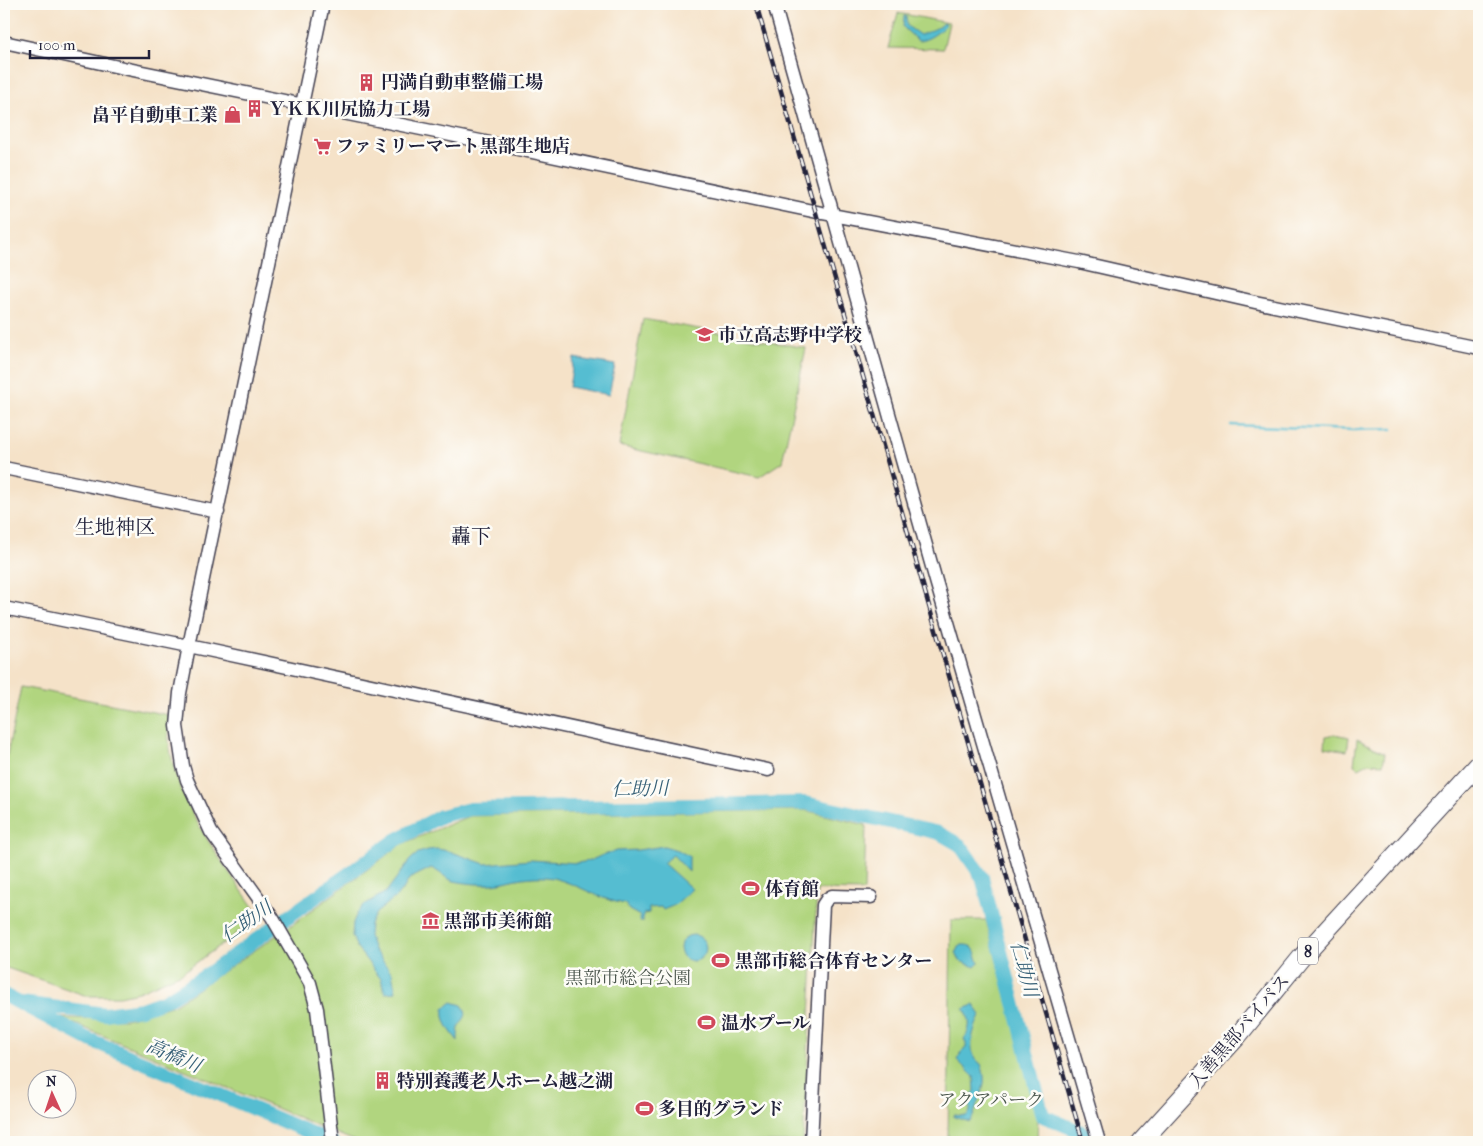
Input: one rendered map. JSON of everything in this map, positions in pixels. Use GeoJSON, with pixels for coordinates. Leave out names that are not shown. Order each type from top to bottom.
{"type":"FeatureCollection","features":[{"type":"Feature","properties":{"kind":"highway","name":"入善黒部バイパス"},"geometry":{"type":"LineString","coordinates":[[1141,1142],[1236,1038],[1301,958],[1479,764]]}},
{"type":"Feature","properties":{"kind":"street"},"geometry":{"type":"LineString","coordinates":[[323,4],[189,646],[180,693],[177,726],[187,780],[211,832],[272,917],[310,983],[317,1009],[333,1138]]}},
{"type":"Feature","properties":{"kind":"street"},"geometry":{"type":"LineString","coordinates":[[774,4],[936,581],[1099,1142]]}},
{"type":"Feature","properties":{"kind":"street"},"geometry":{"type":"LineString","coordinates":[[4,42],[834,214],[1069,260],[1255,302],[1479,348]]}},
{"type":"Feature","properties":{"kind":"street"},"geometry":{"type":"LineString","coordinates":[[4,468],[218,512]]}},
{"type":"Feature","properties":{"kind":"street"},"geometry":{"type":"LineString","coordinates":[[4,608],[768,770]]}},
{"type":"Feature","properties":{"kind":"street"},"geometry":{"type":"LineString","coordinates":[[811,1142],[823,905],[832,896],[871,897]]}},
{"type":"Feature","properties":{"kind":"green space"},"geometry":{"type":"Polygon","coordinates":[[[898,13],[949,23],[943,49],[888,48],[898,13]]]}},
{"type":"Feature","properties":{"kind":"green space"},"geometry":{"type":"Polygon","coordinates":[[[643,319],[806,348],[782,462],[759,477],[619,446],[643,319]]]}},
{"type":"Feature","properties":{"kind":"green space"},"geometry":{"type":"Polygon","coordinates":[[[21,687],[169,715],[169,742],[174,769],[184,796],[212,847],[260,917],[182,973],[138,992],[120,996],[87,996],[4,967],[4,754],[7,755],[21,687]]]}},
{"type":"Feature","properties":{"kind":"green space"},"geometry":{"type":"Polygon","coordinates":[[[1334,734],[1349,737],[1347,751],[1325,747],[1326,736],[1334,734]]]}},
{"type":"Feature","properties":{"kind":"green space"},"geometry":{"type":"Polygon","coordinates":[[[1357,739],[1385,753],[1383,764],[1368,763],[1359,768],[1354,765],[1357,739]]]}},
{"type":"Feature","properties":{"kind":"green space","name":"黒部市総合公園"},"geometry":{"type":"Polygon","coordinates":[[[804,810],[866,825],[864,891],[817,890],[803,1142],[357,1142],[61,1018],[126,1019],[141,1015],[141,1009],[161,1009],[174,1005],[289,927],[402,844],[469,816],[804,810]]]}},
{"type":"Feature","properties":{"kind":"green space","name":"アクアパーク"},"geometry":{"type":"Polygon","coordinates":[[[951,920],[986,920],[1038,1117],[1037,1142],[948,1142],[951,920]]]}},
{"type":"Feature","properties":{"kind":"water"},"geometry":{"type":"Polygon","coordinates":[[[904,16],[906,16],[907,26],[920,35],[937,28],[943,23],[946,24],[933,36],[918,41],[903,27],[904,16]]]}},
{"type":"Feature","properties":{"kind":"water"},"geometry":{"type":"Polygon","coordinates":[[[574,358],[615,365],[609,395],[569,387],[574,358]]]}},
{"type":"Feature","properties":{"kind":"water"},"geometry":{"type":"Polygon","coordinates":[[[664,846],[689,856],[689,872],[673,855],[663,863],[692,889],[675,905],[663,910],[661,907],[649,908],[649,913],[643,914],[643,922],[640,922],[640,916],[629,910],[625,904],[553,878],[534,877],[492,884],[472,884],[451,880],[431,868],[409,879],[396,897],[376,913],[370,924],[369,936],[374,950],[392,973],[396,992],[385,993],[381,979],[357,948],[352,936],[353,923],[357,913],[364,905],[386,892],[410,860],[418,853],[428,850],[449,851],[485,864],[531,860],[577,863],[589,861],[616,851],[664,846]]]}},
{"type":"Feature","properties":{"kind":"water"},"geometry":{"type":"Polygon","coordinates":[[[693,935],[702,939],[706,948],[702,957],[693,961],[684,957],[680,948],[684,939],[693,935]]]}},
{"type":"Feature","properties":{"kind":"water"},"geometry":{"type":"Polygon","coordinates":[[[962,945],[970,946],[974,950],[979,963],[975,967],[960,961],[956,952],[958,947],[962,945]]]}},
{"type":"Feature","properties":{"kind":"water"},"geometry":{"type":"Polygon","coordinates":[[[452,1002],[462,1005],[466,1015],[459,1028],[458,1041],[445,1022],[444,1017],[444,1008],[452,1002]]]}},
{"type":"Feature","properties":{"kind":"water"},"geometry":{"type":"Polygon","coordinates":[[[974,1005],[981,1015],[973,1034],[972,1047],[973,1054],[981,1064],[984,1082],[983,1090],[970,1122],[954,1117],[954,1115],[966,1116],[970,1112],[970,1097],[975,1091],[974,1077],[957,1060],[966,1048],[964,1039],[969,1028],[969,1020],[964,1009],[974,1005]]]}},
{"type":"Feature","properties":{"kind":"waterway"},"geometry":{"type":"LineString","coordinates":[[1231,425],[1353,430],[1392,429]]}},
{"type":"Feature","properties":{"kind":"waterway","name":"仁助川"},"geometry":{"type":"LineString","coordinates":[[21,1003],[105,1014],[141,1009],[166,1000],[208,974],[396,840],[441,816],[470,809],[805,803],[939,833],[960,845],[982,877],[1043,1116],[1105,1142]]}},
{"type":"Feature","properties":{"kind":"waterway","name":"高橋川"},"geometry":{"type":"LineString","coordinates":[[4,995],[88,1039],[332,1142]]}},
{"type":"Feature","properties":{"kind":"railway"},"geometry":{"type":"LineString","coordinates":[[756,4],[1083,1142]]}},
{"type":"Feature","properties":{"kind":"place","name":"円満自動車整備工場"},"geometry":{"type":"Point","coordinates":[367,82]}},
{"type":"Feature","properties":{"kind":"place","name":"ＹＫＫ川尻協力工場"},"geometry":{"type":"Point","coordinates":[254,109]}},
{"type":"Feature","properties":{"kind":"place","name":"畠平自動車工業"},"geometry":{"type":"Point","coordinates":[232,115]}},
{"type":"Feature","properties":{"kind":"place","name":"ファミリーマート黒部生地店"},"geometry":{"type":"Point","coordinates":[322,146]}},
{"type":"Feature","properties":{"kind":"place","name":"市立高志野中学校"},"geometry":{"type":"Point","coordinates":[704,335]}},
{"type":"Feature","properties":{"kind":"place","name":"体育館"},"geometry":{"type":"Point","coordinates":[751,889]}},
{"type":"Feature","properties":{"kind":"place","name":"黒部市美術館"},"geometry":{"type":"Point","coordinates":[430,921]}},
{"type":"Feature","properties":{"kind":"place","name":"黒部市総合体育センター"},"geometry":{"type":"Point","coordinates":[721,961]}},
{"type":"Feature","properties":{"kind":"place","name":"温水プール"},"geometry":{"type":"Point","coordinates":[707,1023]}},
{"type":"Feature","properties":{"kind":"place","name":"特別養護老人ホーム越之湖"},"geometry":{"type":"Point","coordinates":[383,1081]}},
{"type":"Feature","properties":{"kind":"place","name":"多目的グランド"},"geometry":{"type":"Point","coordinates":[644,1109]}},
{"type":"Feature","properties":{"kind":"district","name":"生地神区"},"geometry":{"type":"Point","coordinates":[115,527]}},
{"type":"Feature","properties":{"kind":"district","name":"轟下"},"geometry":{"type":"Point","coordinates":[471,536]}}]}
